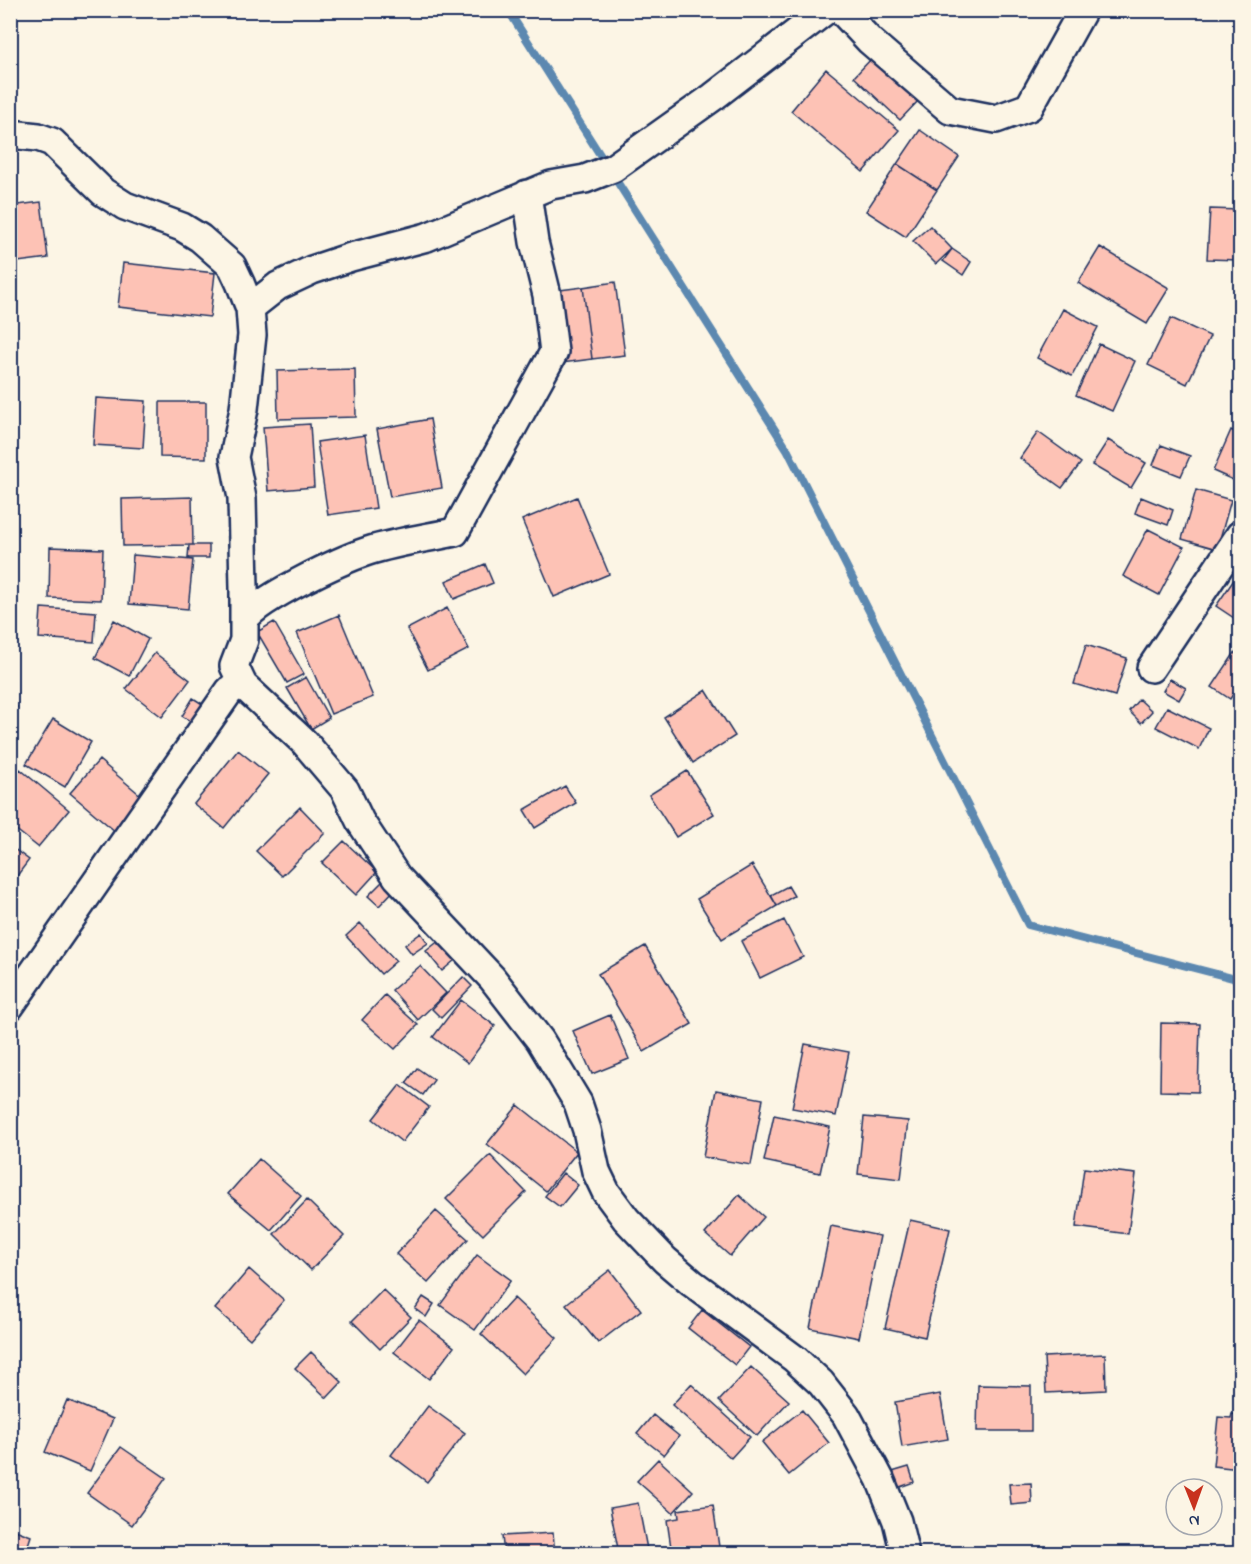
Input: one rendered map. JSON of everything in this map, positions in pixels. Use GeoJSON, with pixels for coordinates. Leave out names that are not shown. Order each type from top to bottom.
{"type":"FeatureCollection","features":[{"type":"Feature","properties":{"kind":"street"},"geometry":{"type":"LineString","coordinates":[[250,308],[278,286],[312,270],[427,237],[527,194],[613,168],[713,97],[826,10]]}},
{"type":"Feature","properties":{"kind":"street"},"geometry":{"type":"LineString","coordinates":[[840,10],[870,41],[950,110],[996,119],[1029,107],[1083,10]]}},
{"type":"Feature","properties":{"kind":"street"},"geometry":{"type":"LineString","coordinates":[[10,134],[38,136],[52,142],[103,192],[125,206],[182,227],[200,238],[232,266],[250,308],[252,335],[248,375],[234,457],[242,498],[244,620],[244,640],[234,666],[243,684],[305,743],[345,790],[360,821],[397,877],[485,969],[540,1040],[578,1103],[596,1171],[606,1192],[626,1219],[665,1260],[692,1283],[795,1359],[821,1383],[846,1414],[880,1479],[897,1521],[905,1554]]}},
{"type":"Feature","properties":{"kind":"street"},"geometry":{"type":"LineString","coordinates":[[244,620],[250,610],[309,578],[369,551],[455,532],[554,352],[547,295],[534,242],[527,194]]}},
{"type":"Feature","properties":{"kind":"street"},"geometry":{"type":"LineString","coordinates":[[1151,668],[1240,535]]}},
{"type":"Feature","properties":{"kind":"street"},"geometry":{"type":"LineString","coordinates":[[10,1006],[230,690],[243,684]]}},
{"type":"Feature","properties":{"kind":"building"},"geometry":{"type":"Polygon","coordinates":[[[872,58],[918,101],[900,120],[854,77],[872,58]]]}},
{"type":"Feature","properties":{"kind":"building"},"geometry":{"type":"Polygon","coordinates":[[[826,69],[899,130],[863,172],[791,111],[826,69]]]}},
{"type":"Feature","properties":{"kind":"building"},"geometry":{"type":"Polygon","coordinates":[[[920,130],[959,157],[937,190],[897,164],[920,130]]]}},
{"type":"Feature","properties":{"kind":"building"},"geometry":{"type":"Polygon","coordinates":[[[897,164],[937,190],[906,237],[866,211],[897,164]]]}},
{"type":"Feature","properties":{"kind":"building"},"geometry":{"type":"Polygon","coordinates":[[[41,202],[48,258],[10,263],[10,206],[41,202]]]}},
{"type":"Feature","properties":{"kind":"building"},"geometry":{"type":"Polygon","coordinates":[[[1210,209],[1240,210],[1240,260],[1207,259],[1210,209]]]}},
{"type":"Feature","properties":{"kind":"building"},"geometry":{"type":"Polygon","coordinates":[[[930,226],[952,249],[936,264],[913,241],[930,226]]]}},
{"type":"Feature","properties":{"kind":"building"},"geometry":{"type":"Polygon","coordinates":[[[1100,247],[1169,288],[1147,324],[1078,283],[1100,247]]]}},
{"type":"Feature","properties":{"kind":"building"},"geometry":{"type":"Polygon","coordinates":[[[952,249],[971,262],[963,275],[943,261],[952,249]]]}},
{"type":"Feature","properties":{"kind":"building"},"geometry":{"type":"Polygon","coordinates":[[[123,263],[215,273],[210,317],[118,307],[123,263]]]}},
{"type":"Feature","properties":{"kind":"building"},"geometry":{"type":"Polygon","coordinates":[[[615,282],[625,355],[592,359],[583,287],[615,282]]]}},
{"type":"Feature","properties":{"kind":"building"},"geometry":{"type":"Polygon","coordinates":[[[583,287],[592,359],[562,363],[552,291],[583,287]]]}},
{"type":"Feature","properties":{"kind":"building"},"geometry":{"type":"Polygon","coordinates":[[[1063,309],[1098,327],[1072,376],[1037,358],[1063,309]]]}},
{"type":"Feature","properties":{"kind":"building"},"geometry":{"type":"Polygon","coordinates":[[[1171,318],[1210,336],[1187,384],[1148,365],[1171,318]]]}},
{"type":"Feature","properties":{"kind":"building"},"geometry":{"type":"Polygon","coordinates":[[[1099,344],[1135,361],[1112,411],[1076,395],[1099,344]]]}},
{"type":"Feature","properties":{"kind":"building"},"geometry":{"type":"Polygon","coordinates":[[[355,369],[356,417],[278,419],[277,371],[355,369]]]}},
{"type":"Feature","properties":{"kind":"building"},"geometry":{"type":"Polygon","coordinates":[[[96,398],[146,401],[143,448],[93,445],[96,398]]]}},
{"type":"Feature","properties":{"kind":"building"},"geometry":{"type":"Polygon","coordinates":[[[160,402],[206,402],[206,458],[160,457],[160,402]]]}},
{"type":"Feature","properties":{"kind":"building"},"geometry":{"type":"Polygon","coordinates":[[[430,419],[442,488],[390,497],[377,429],[430,419]]]}},
{"type":"Feature","properties":{"kind":"building"},"geometry":{"type":"Polygon","coordinates":[[[310,424],[314,487],[268,491],[263,427],[310,424]]]}},
{"type":"Feature","properties":{"kind":"building"},"geometry":{"type":"Polygon","coordinates":[[[1231,430],[1240,434],[1240,483],[1213,471],[1231,430]]]}},
{"type":"Feature","properties":{"kind":"building"},"geometry":{"type":"Polygon","coordinates":[[[1038,432],[1081,463],[1062,488],[1020,458],[1038,432]]]}},
{"type":"Feature","properties":{"kind":"building"},"geometry":{"type":"Polygon","coordinates":[[[365,435],[376,508],[328,515],[317,442],[365,435]]]}},
{"type":"Feature","properties":{"kind":"building"},"geometry":{"type":"Polygon","coordinates":[[[1108,440],[1146,463],[1131,488],[1092,465],[1108,440]]]}},
{"type":"Feature","properties":{"kind":"building"},"geometry":{"type":"Polygon","coordinates":[[[1161,445],[1190,456],[1181,476],[1153,465],[1161,445]]]}},
{"type":"Feature","properties":{"kind":"building"},"geometry":{"type":"Polygon","coordinates":[[[1196,490],[1231,500],[1217,549],[1182,539],[1196,490]]]}},
{"type":"Feature","properties":{"kind":"building"},"geometry":{"type":"Polygon","coordinates":[[[192,497],[193,545],[123,546],[122,499],[192,497]]]}},
{"type":"Feature","properties":{"kind":"building"},"geometry":{"type":"Polygon","coordinates":[[[577,497],[609,574],[554,597],[522,520],[577,497]]]}},
{"type":"Feature","properties":{"kind":"building"},"geometry":{"type":"Polygon","coordinates":[[[1141,497],[1173,510],[1168,525],[1135,513],[1141,497]]]}},
{"type":"Feature","properties":{"kind":"building"},"geometry":{"type":"Polygon","coordinates":[[[1148,529],[1184,547],[1159,595],[1123,576],[1148,529]]]}},
{"type":"Feature","properties":{"kind":"building"},"geometry":{"type":"Polygon","coordinates":[[[189,545],[209,545],[209,558],[188,558],[189,545]]]}},
{"type":"Feature","properties":{"kind":"building"},"geometry":{"type":"Polygon","coordinates":[[[50,547],[103,549],[101,600],[49,598],[50,547]]]}},
{"type":"Feature","properties":{"kind":"building"},"geometry":{"type":"Polygon","coordinates":[[[133,555],[193,560],[188,609],[129,604],[133,555]]]}},
{"type":"Feature","properties":{"kind":"building"},"geometry":{"type":"Polygon","coordinates":[[[485,564],[493,583],[454,599],[446,581],[485,564]]]}},
{"type":"Feature","properties":{"kind":"building"},"geometry":{"type":"Polygon","coordinates":[[[1240,571],[1240,615],[1237,620],[1216,606],[1240,571]]]}},
{"type":"Feature","properties":{"kind":"building"},"geometry":{"type":"Polygon","coordinates":[[[41,608],[96,612],[94,642],[39,638],[41,608]]]}},
{"type":"Feature","properties":{"kind":"building"},"geometry":{"type":"Polygon","coordinates":[[[447,608],[469,649],[428,670],[407,629],[447,608]]]}},
{"type":"Feature","properties":{"kind":"building"},"geometry":{"type":"Polygon","coordinates":[[[339,615],[373,697],[331,714],[297,633],[339,615]]]}},
{"type":"Feature","properties":{"kind":"building"},"geometry":{"type":"Polygon","coordinates":[[[114,620],[148,639],[129,676],[95,658],[114,620]]]}},
{"type":"Feature","properties":{"kind":"building"},"geometry":{"type":"Polygon","coordinates":[[[274,622],[304,674],[287,683],[257,632],[274,622]]]}},
{"type":"Feature","properties":{"kind":"building"},"geometry":{"type":"Polygon","coordinates":[[[1086,645],[1127,658],[1115,696],[1074,684],[1086,645]]]}},
{"type":"Feature","properties":{"kind":"building"},"geometry":{"type":"Polygon","coordinates":[[[1238,648],[1240,650],[1240,683],[1230,699],[1212,687],[1238,648]]]}},
{"type":"Feature","properties":{"kind":"building"},"geometry":{"type":"Polygon","coordinates":[[[155,653],[190,680],[162,717],[126,689],[155,653]]]}},
{"type":"Feature","properties":{"kind":"building"},"geometry":{"type":"Polygon","coordinates":[[[306,677],[329,718],[311,729],[287,688],[306,677]]]}},
{"type":"Feature","properties":{"kind":"building"},"geometry":{"type":"Polygon","coordinates":[[[1170,679],[1186,688],[1179,700],[1163,691],[1170,679]]]}},
{"type":"Feature","properties":{"kind":"building"},"geometry":{"type":"Polygon","coordinates":[[[706,690],[735,736],[693,763],[664,717],[706,690]]]}},
{"type":"Feature","properties":{"kind":"building"},"geometry":{"type":"Polygon","coordinates":[[[193,698],[204,705],[193,723],[182,716],[193,698]]]}},
{"type":"Feature","properties":{"kind":"building"},"geometry":{"type":"Polygon","coordinates":[[[1139,699],[1152,711],[1141,723],[1129,711],[1139,699]]]}},
{"type":"Feature","properties":{"kind":"building"},"geometry":{"type":"Polygon","coordinates":[[[10,703],[17,707],[10,718],[10,703]]]}},
{"type":"Feature","properties":{"kind":"building"},"geometry":{"type":"Polygon","coordinates":[[[1167,707],[1209,728],[1199,749],[1156,727],[1167,707]]]}},
{"type":"Feature","properties":{"kind":"building"},"geometry":{"type":"Polygon","coordinates":[[[53,719],[91,742],[65,787],[26,764],[53,719]]]}},
{"type":"Feature","properties":{"kind":"building"},"geometry":{"type":"Polygon","coordinates":[[[238,750],[268,774],[224,828],[194,804],[238,750]]]}},
{"type":"Feature","properties":{"kind":"building"},"geometry":{"type":"Polygon","coordinates":[[[99,760],[144,798],[116,832],[70,793],[99,760]]]}},
{"type":"Feature","properties":{"kind":"building"},"geometry":{"type":"Polygon","coordinates":[[[20,769],[69,810],[38,847],[10,825],[10,781],[20,769]]]}},
{"type":"Feature","properties":{"kind":"building"},"geometry":{"type":"Polygon","coordinates":[[[687,771],[714,814],[676,837],[649,795],[687,771]]]}},
{"type":"Feature","properties":{"kind":"building"},"geometry":{"type":"Polygon","coordinates":[[[565,786],[576,803],[535,828],[524,810],[565,786]]]}},
{"type":"Feature","properties":{"kind":"building"},"geometry":{"type":"Polygon","coordinates":[[[300,807],[325,833],[282,876],[256,851],[300,807]]]}},
{"type":"Feature","properties":{"kind":"building"},"geometry":{"type":"Polygon","coordinates":[[[344,841],[377,872],[356,895],[322,863],[344,841]]]}},
{"type":"Feature","properties":{"kind":"building"},"geometry":{"type":"Polygon","coordinates":[[[10,846],[29,860],[10,885],[10,846]]]}},
{"type":"Feature","properties":{"kind":"building"},"geometry":{"type":"Polygon","coordinates":[[[752,865],[777,906],[722,939],[697,899],[752,865]]]}},
{"type":"Feature","properties":{"kind":"building"},"geometry":{"type":"Polygon","coordinates":[[[385,879],[396,888],[379,906],[368,896],[385,879]]]}},
{"type":"Feature","properties":{"kind":"building"},"geometry":{"type":"Polygon","coordinates":[[[788,886],[794,896],[777,906],[771,895],[788,886]]]}},
{"type":"Feature","properties":{"kind":"building"},"geometry":{"type":"Polygon","coordinates":[[[784,920],[803,957],[760,978],[741,941],[784,920]]]}},
{"type":"Feature","properties":{"kind":"building"},"geometry":{"type":"Polygon","coordinates":[[[360,923],[396,961],[381,974],[346,936],[360,923]]]}},
{"type":"Feature","properties":{"kind":"building"},"geometry":{"type":"Polygon","coordinates":[[[421,933],[428,943],[412,954],[405,945],[421,933]]]}},
{"type":"Feature","properties":{"kind":"building"},"geometry":{"type":"Polygon","coordinates":[[[440,940],[455,960],[442,971],[426,951],[440,940]]]}},
{"type":"Feature","properties":{"kind":"building"},"geometry":{"type":"Polygon","coordinates":[[[645,946],[692,1024],[644,1052],[598,974],[645,946]]]}},
{"type":"Feature","properties":{"kind":"building"},"geometry":{"type":"Polygon","coordinates":[[[420,966],[446,993],[418,1020],[392,990],[420,966]]]}},
{"type":"Feature","properties":{"kind":"building"},"geometry":{"type":"Polygon","coordinates":[[[463,977],[472,986],[441,1018],[432,1009],[463,977]]]}},
{"type":"Feature","properties":{"kind":"building"},"geometry":{"type":"Polygon","coordinates":[[[385,995],[418,1025],[395,1049],[362,1020],[385,995]]]}},
{"type":"Feature","properties":{"kind":"building"},"geometry":{"type":"Polygon","coordinates":[[[461,1000],[495,1026],[468,1063],[433,1037],[461,1000]]]}},
{"type":"Feature","properties":{"kind":"building"},"geometry":{"type":"Polygon","coordinates":[[[610,1015],[629,1059],[592,1074],[573,1031],[610,1015]]]}},
{"type":"Feature","properties":{"kind":"building"},"geometry":{"type":"Polygon","coordinates":[[[1161,1023],[1200,1024],[1198,1092],[1160,1091],[1161,1023]]]}},
{"type":"Feature","properties":{"kind":"building"},"geometry":{"type":"Polygon","coordinates":[[[805,1044],[849,1052],[836,1116],[792,1108],[805,1044]]]}},
{"type":"Feature","properties":{"kind":"building"},"geometry":{"type":"Polygon","coordinates":[[[417,1068],[434,1080],[423,1095],[406,1083],[417,1068]]]}},
{"type":"Feature","properties":{"kind":"building"},"geometry":{"type":"Polygon","coordinates":[[[400,1085],[429,1107],[402,1142],[373,1119],[400,1085]]]}},
{"type":"Feature","properties":{"kind":"building"},"geometry":{"type":"Polygon","coordinates":[[[716,1090],[763,1099],[751,1165],[703,1157],[716,1090]]]}},
{"type":"Feature","properties":{"kind":"building"},"geometry":{"type":"Polygon","coordinates":[[[518,1105],[577,1152],[546,1191],[487,1144],[518,1105]]]}},
{"type":"Feature","properties":{"kind":"building"},"geometry":{"type":"Polygon","coordinates":[[[774,1115],[830,1127],[820,1173],[764,1161],[774,1115]]]}},
{"type":"Feature","properties":{"kind":"building"},"geometry":{"type":"Polygon","coordinates":[[[864,1117],[908,1121],[901,1179],[858,1174],[864,1117]]]}},
{"type":"Feature","properties":{"kind":"building"},"geometry":{"type":"Polygon","coordinates":[[[490,1155],[526,1192],[483,1235],[446,1199],[490,1155]]]}},
{"type":"Feature","properties":{"kind":"building"},"geometry":{"type":"Polygon","coordinates":[[[259,1159],[301,1196],[271,1230],[228,1194],[259,1159]]]}},
{"type":"Feature","properties":{"kind":"building"},"geometry":{"type":"Polygon","coordinates":[[[1084,1168],[1136,1174],[1128,1234],[1076,1227],[1084,1168]]]}},
{"type":"Feature","properties":{"kind":"building"},"geometry":{"type":"Polygon","coordinates":[[[563,1173],[578,1185],[560,1207],[545,1196],[563,1173]]]}},
{"type":"Feature","properties":{"kind":"building"},"geometry":{"type":"Polygon","coordinates":[[[739,1195],[764,1217],[730,1256],[705,1234],[739,1195]]]}},
{"type":"Feature","properties":{"kind":"building"},"geometry":{"type":"Polygon","coordinates":[[[307,1200],[344,1236],[311,1270],[274,1234],[307,1200]]]}},
{"type":"Feature","properties":{"kind":"building"},"geometry":{"type":"Polygon","coordinates":[[[436,1211],[468,1239],[428,1283],[396,1254],[436,1211]]]}},
{"type":"Feature","properties":{"kind":"building"},"geometry":{"type":"Polygon","coordinates":[[[910,1220],[950,1229],[925,1337],[885,1328],[910,1220]]]}},
{"type":"Feature","properties":{"kind":"building"},"geometry":{"type":"Polygon","coordinates":[[[831,1226],[880,1236],[859,1338],[810,1328],[831,1226]]]}},
{"type":"Feature","properties":{"kind":"building"},"geometry":{"type":"Polygon","coordinates":[[[477,1255],[511,1280],[475,1330],[440,1305],[477,1255]]]}},
{"type":"Feature","properties":{"kind":"building"},"geometry":{"type":"Polygon","coordinates":[[[249,1269],[284,1300],[250,1339],[215,1309],[249,1269]]]}},
{"type":"Feature","properties":{"kind":"building"},"geometry":{"type":"Polygon","coordinates":[[[610,1270],[641,1310],[598,1343],[566,1304],[610,1270]]]}},
{"type":"Feature","properties":{"kind":"building"},"geometry":{"type":"Polygon","coordinates":[[[383,1290],[411,1317],[380,1349],[352,1321],[383,1290]]]}},
{"type":"Feature","properties":{"kind":"building"},"geometry":{"type":"Polygon","coordinates":[[[423,1297],[434,1304],[426,1317],[415,1309],[423,1297]]]}},
{"type":"Feature","properties":{"kind":"building"},"geometry":{"type":"Polygon","coordinates":[[[514,1298],[557,1338],[523,1374],[481,1334],[514,1298]]]}},
{"type":"Feature","properties":{"kind":"building"},"geometry":{"type":"Polygon","coordinates":[[[702,1310],[749,1347],[735,1365],[688,1328],[702,1310]]]}},
{"type":"Feature","properties":{"kind":"building"},"geometry":{"type":"Polygon","coordinates":[[[419,1320],[454,1347],[429,1379],[394,1352],[419,1320]]]}},
{"type":"Feature","properties":{"kind":"building"},"geometry":{"type":"Polygon","coordinates":[[[311,1352],[342,1382],[327,1398],[295,1368],[311,1352]]]}},
{"type":"Feature","properties":{"kind":"building"},"geometry":{"type":"Polygon","coordinates":[[[1105,1354],[1106,1390],[1046,1393],[1044,1357],[1105,1354]]]}},
{"type":"Feature","properties":{"kind":"building"},"geometry":{"type":"Polygon","coordinates":[[[751,1367],[789,1401],[757,1436],[719,1401],[751,1367]]]}},
{"type":"Feature","properties":{"kind":"building"},"geometry":{"type":"Polygon","coordinates":[[[691,1384],[750,1437],[731,1458],[672,1405],[691,1384]]]}},
{"type":"Feature","properties":{"kind":"building"},"geometry":{"type":"Polygon","coordinates":[[[978,1385],[1031,1386],[1031,1431],[977,1431],[978,1385]]]}},
{"type":"Feature","properties":{"kind":"building"},"geometry":{"type":"Polygon","coordinates":[[[940,1394],[948,1439],[902,1447],[895,1402],[940,1394]]]}},
{"type":"Feature","properties":{"kind":"building"},"geometry":{"type":"Polygon","coordinates":[[[67,1400],[113,1419],[90,1471],[45,1452],[67,1400]]]}},
{"type":"Feature","properties":{"kind":"building"},"geometry":{"type":"Polygon","coordinates":[[[428,1406],[465,1433],[427,1482],[391,1455],[428,1406]]]}},
{"type":"Feature","properties":{"kind":"building"},"geometry":{"type":"Polygon","coordinates":[[[802,1410],[829,1443],[789,1475],[762,1442],[802,1410]]]}},
{"type":"Feature","properties":{"kind":"building"},"geometry":{"type":"Polygon","coordinates":[[[1232,1414],[1240,1415],[1240,1469],[1213,1466],[1218,1417],[1231,1418],[1232,1414]]]}},
{"type":"Feature","properties":{"kind":"building"},"geometry":{"type":"Polygon","coordinates":[[[653,1415],[679,1436],[664,1455],[637,1434],[653,1415]]]}},
{"type":"Feature","properties":{"kind":"building"},"geometry":{"type":"Polygon","coordinates":[[[121,1447],[166,1478],[132,1525],[87,1493],[121,1447]]]}},
{"type":"Feature","properties":{"kind":"building"},"geometry":{"type":"Polygon","coordinates":[[[658,1459],[693,1491],[673,1513],[637,1481],[658,1459]]]}},
{"type":"Feature","properties":{"kind":"building"},"geometry":{"type":"Polygon","coordinates":[[[909,1467],[914,1482],[897,1488],[892,1472],[909,1467]]]}},
{"type":"Feature","properties":{"kind":"building"},"geometry":{"type":"Polygon","coordinates":[[[1031,1483],[1032,1503],[1011,1505],[1009,1484],[1031,1483]]]}},
{"type":"Feature","properties":{"kind":"building"},"geometry":{"type":"Polygon","coordinates":[[[638,1503],[647,1549],[619,1554],[610,1508],[638,1503]]]}},
{"type":"Feature","properties":{"kind":"building"},"geometry":{"type":"Polygon","coordinates":[[[713,1505],[720,1554],[672,1554],[667,1520],[679,1518],[678,1510],[713,1505]]]}},
{"type":"Feature","properties":{"kind":"building"},"geometry":{"type":"Polygon","coordinates":[[[10,1528],[31,1536],[25,1554],[10,1554],[10,1528]]]}},
{"type":"Feature","properties":{"kind":"building"},"geometry":{"type":"Polygon","coordinates":[[[553,1533],[555,1554],[504,1554],[502,1536],[553,1533]]]}},
{"type":"Feature","properties":{"kind":"waterway"},"geometry":{"type":"LineString","coordinates":[[508,10],[787,449],[1028,925],[1240,980]]}}]}
